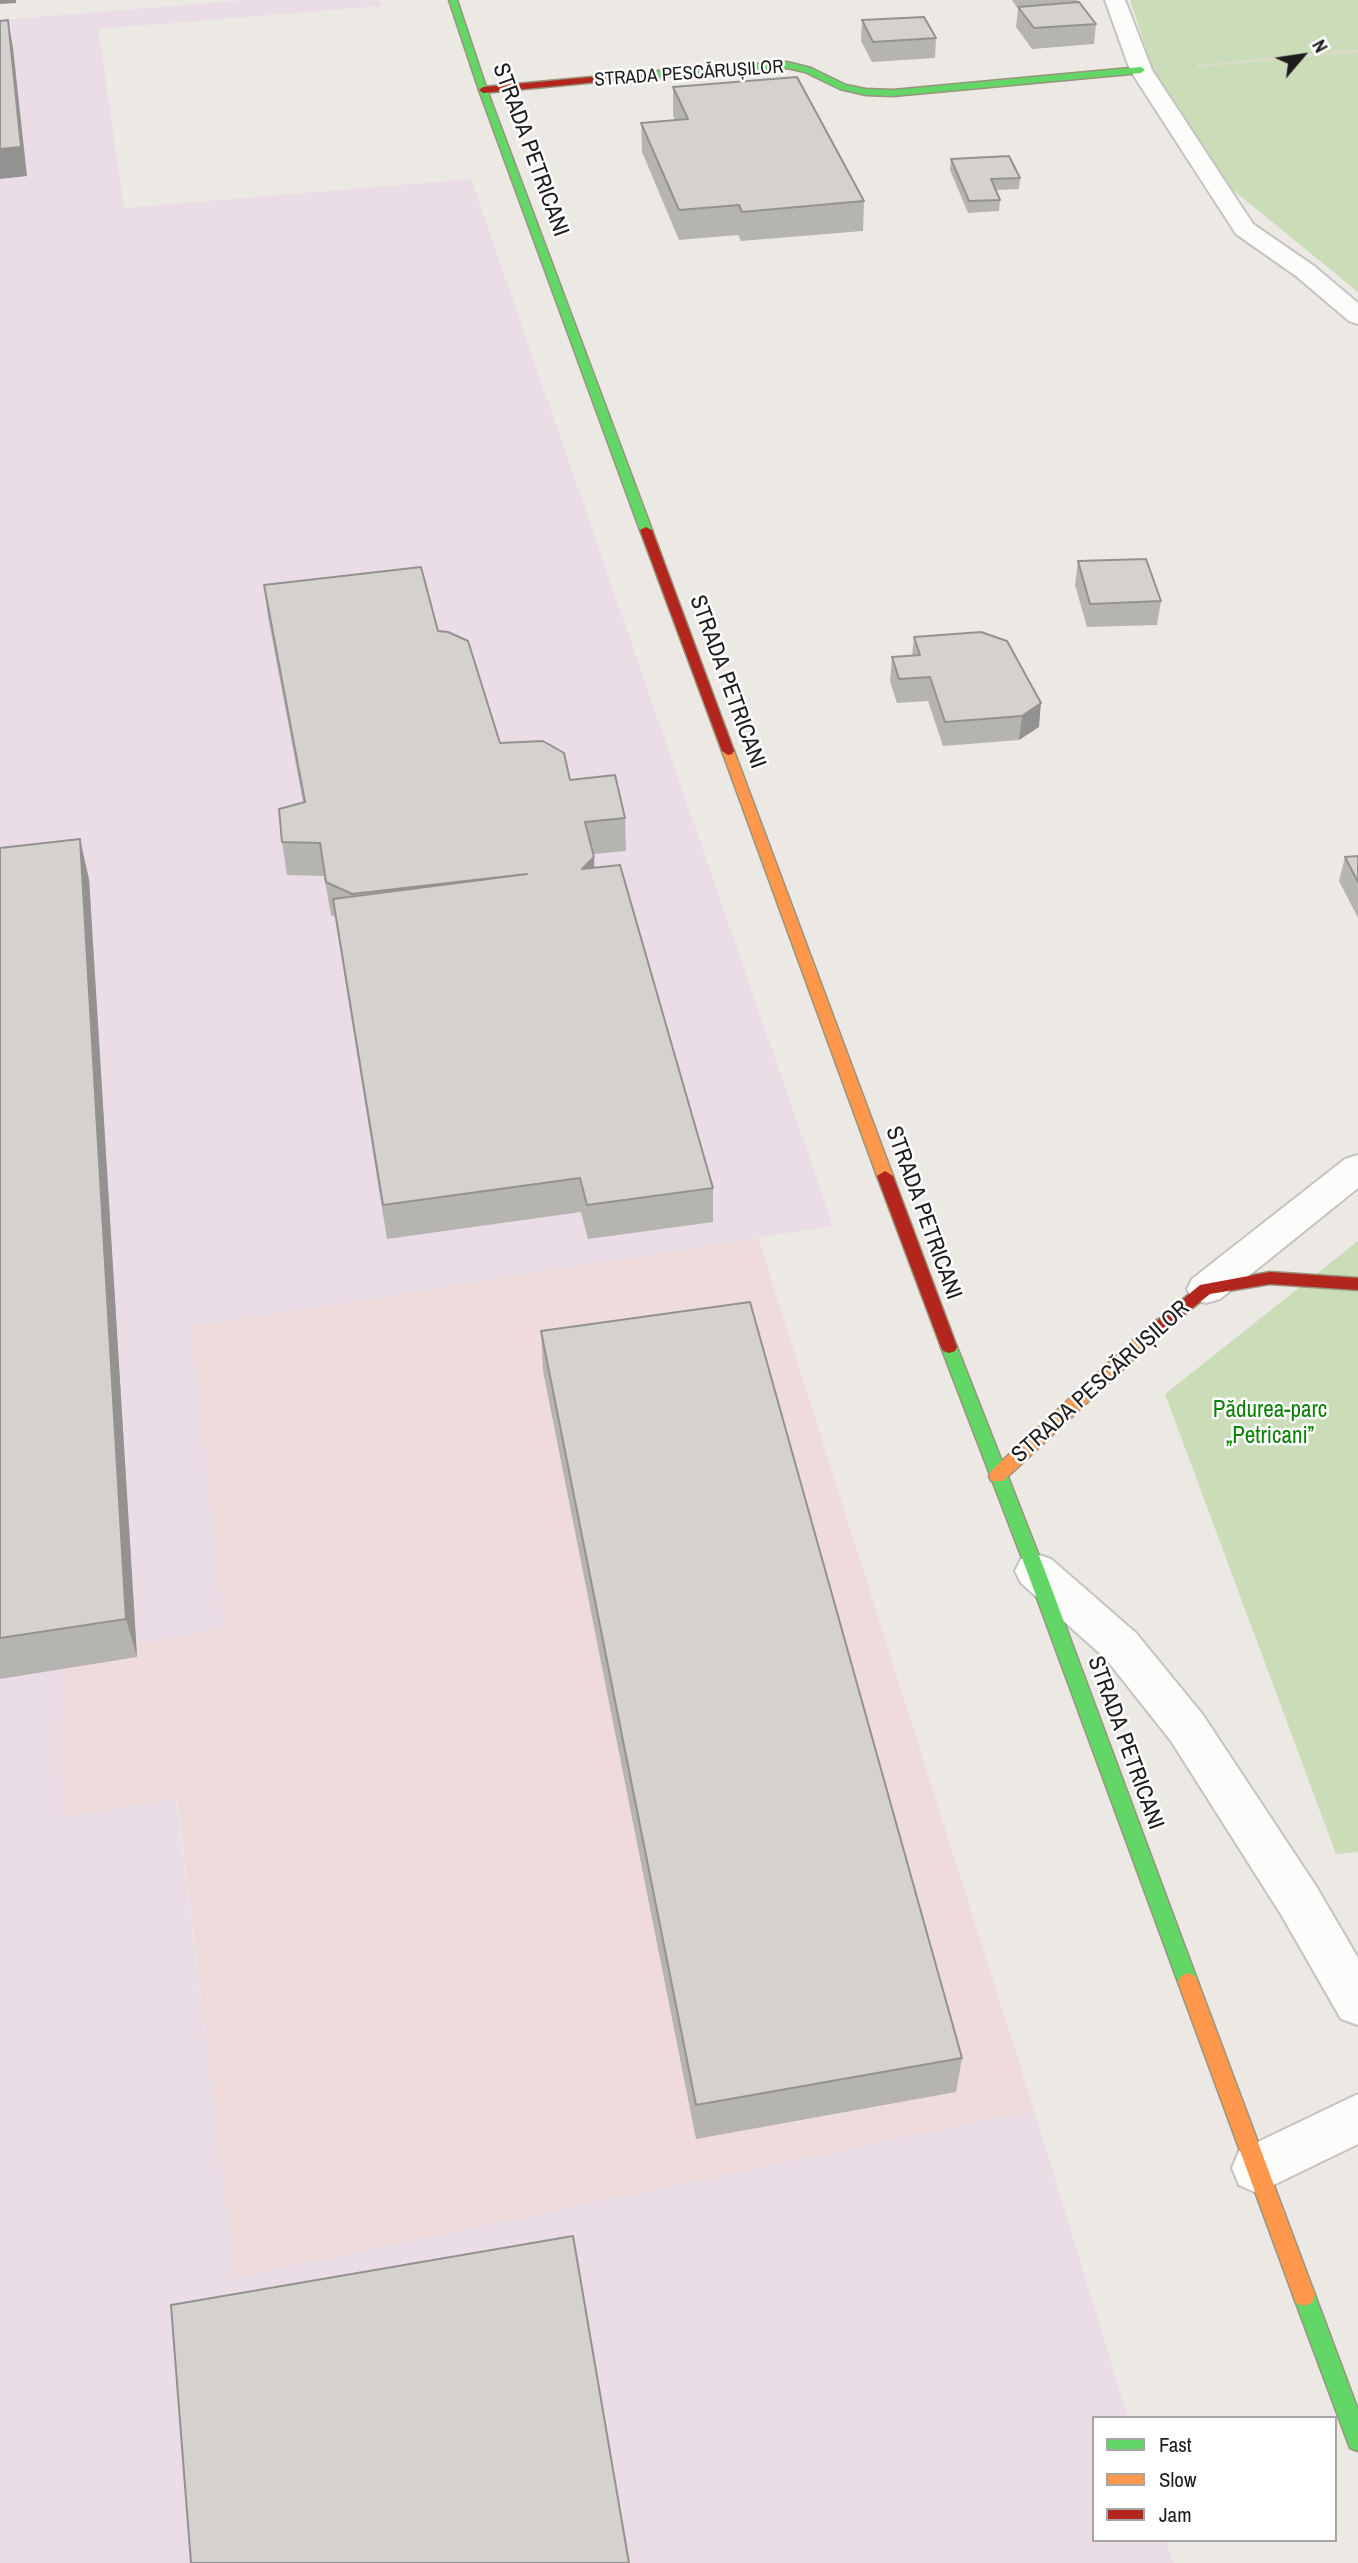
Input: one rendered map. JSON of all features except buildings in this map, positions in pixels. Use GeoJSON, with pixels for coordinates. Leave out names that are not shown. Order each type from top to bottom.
{"type":"FeatureCollection","features":[{"type":"Feature","properties":{"kind":"main road","name":"STRADA PETRICANI"},"geometry":{"type":"LineString","coordinates":[[453,0],[483,90],[997,1476],[1036,1571],[1358,2440]]}},
{"type":"Feature","properties":{"kind":"main road","name":"STRADA PESCĂRUȘILOR"},"geometry":{"type":"LineString","coordinates":[[483,90],[763,65],[787,65],[808,70],[843,86],[880,92],[1141,70]]}},
{"type":"Feature","properties":{"kind":"main road","name":"STRADA PESCĂRUȘILOR"},"geometry":{"type":"LineString","coordinates":[[997,1476],[1163,1322],[1206,1289],[1270,1278],[1358,1284]]}},
{"type":"Feature","properties":{"kind":"street"},"geometry":{"type":"LineString","coordinates":[[1115,0],[1141,70],[1244,229],[1306,271],[1358,316]]}},
{"type":"Feature","properties":{"kind":"street","name":"STRADA PESCĂRUȘILOR"},"geometry":{"type":"LineString","coordinates":[[1206,1289],[1358,1168]]}},
{"type":"Feature","properties":{"kind":"street"},"geometry":{"type":"LineString","coordinates":[[1036,1571],[1121,1646],[1187,1728],[1298,1901],[1358,2003]]}},
{"type":"Feature","properties":{"kind":"street"},"geometry":{"type":"LineString","coordinates":[[1257,2168],[1358,2118]]}},
{"type":"Feature","properties":{"kind":"path"},"geometry":{"type":"LineString","coordinates":[[1141,70],[1245,64],[1358,51]]}},
{"type":"Feature","properties":{"kind":"shaded area"},"geometry":{"type":"Polygon","coordinates":[[[248,0],[380,0],[382,6],[98,29],[124,208],[471,179],[833,1226],[191,1327],[224,1629],[60,1657],[62,1817],[176,1798],[235,2278],[1034,2110],[1127,2416],[1092,2416],[1092,2542],[1167,2542],[1173,2563],[0,2563],[0,20],[248,0]]]}},
{"type":"Feature","properties":{"kind":"shaded area"},"geometry":{"type":"Polygon","coordinates":[[[758,1238],[1034,2110],[235,2278],[177,1798],[62,1817],[60,1657],[223,1629],[191,1327],[758,1238]]]}},
{"type":"Feature","properties":{"kind":"green space"},"geometry":{"type":"Polygon","coordinates":[[[1130,0],[1358,0],[1358,292],[1228,186],[1154,73],[1130,0]]]}},
{"type":"Feature","properties":{"kind":"green space","name":"Pădurea-parc „Petricani”"},"geometry":{"type":"Polygon","coordinates":[[[1358,1241],[1358,1852],[1336,1854],[1165,1394],[1358,1241]]]}},
{"type":"Feature","properties":{"kind":"traffic: fast"},"geometry":{"type":"LineString","coordinates":[[453,0],[483,90],[646,530]]}},
{"type":"Feature","properties":{"kind":"traffic: fast"},"geometry":{"type":"LineString","coordinates":[[646,75],[787,65],[808,70],[843,87],[866,92],[893,93],[1141,70]]}},
{"type":"Feature","properties":{"kind":"traffic: fast"},"geometry":{"type":"LineString","coordinates":[[949,1347],[1036,1571],[1188,1982]]}},
{"type":"Feature","properties":{"kind":"traffic: fast"},"geometry":{"type":"LineString","coordinates":[[1304,2295],[1358,2440]]}},
{"type":"Feature","properties":{"kind":"traffic: slow"},"geometry":{"type":"LineString","coordinates":[[728,751],[885,1176]]}},
{"type":"Feature","properties":{"kind":"traffic: slow"},"geometry":{"type":"LineString","coordinates":[[997,1476],[1160,1325]]}},
{"type":"Feature","properties":{"kind":"traffic: slow"},"geometry":{"type":"LineString","coordinates":[[1188,1982],[1304,2295]]}},
{"type":"Feature","properties":{"kind":"traffic: jam"},"geometry":{"type":"LineString","coordinates":[[483,90],[646,75]]}},
{"type":"Feature","properties":{"kind":"traffic: jam"},"geometry":{"type":"LineString","coordinates":[[646,530],[728,751]]}},
{"type":"Feature","properties":{"kind":"traffic: jam"},"geometry":{"type":"LineString","coordinates":[[885,1176],[949,1347]]}},
{"type":"Feature","properties":{"kind":"traffic: jam"},"geometry":{"type":"LineString","coordinates":[[1160,1325],[1206,1289],[1270,1278],[1358,1284]]}}]}
